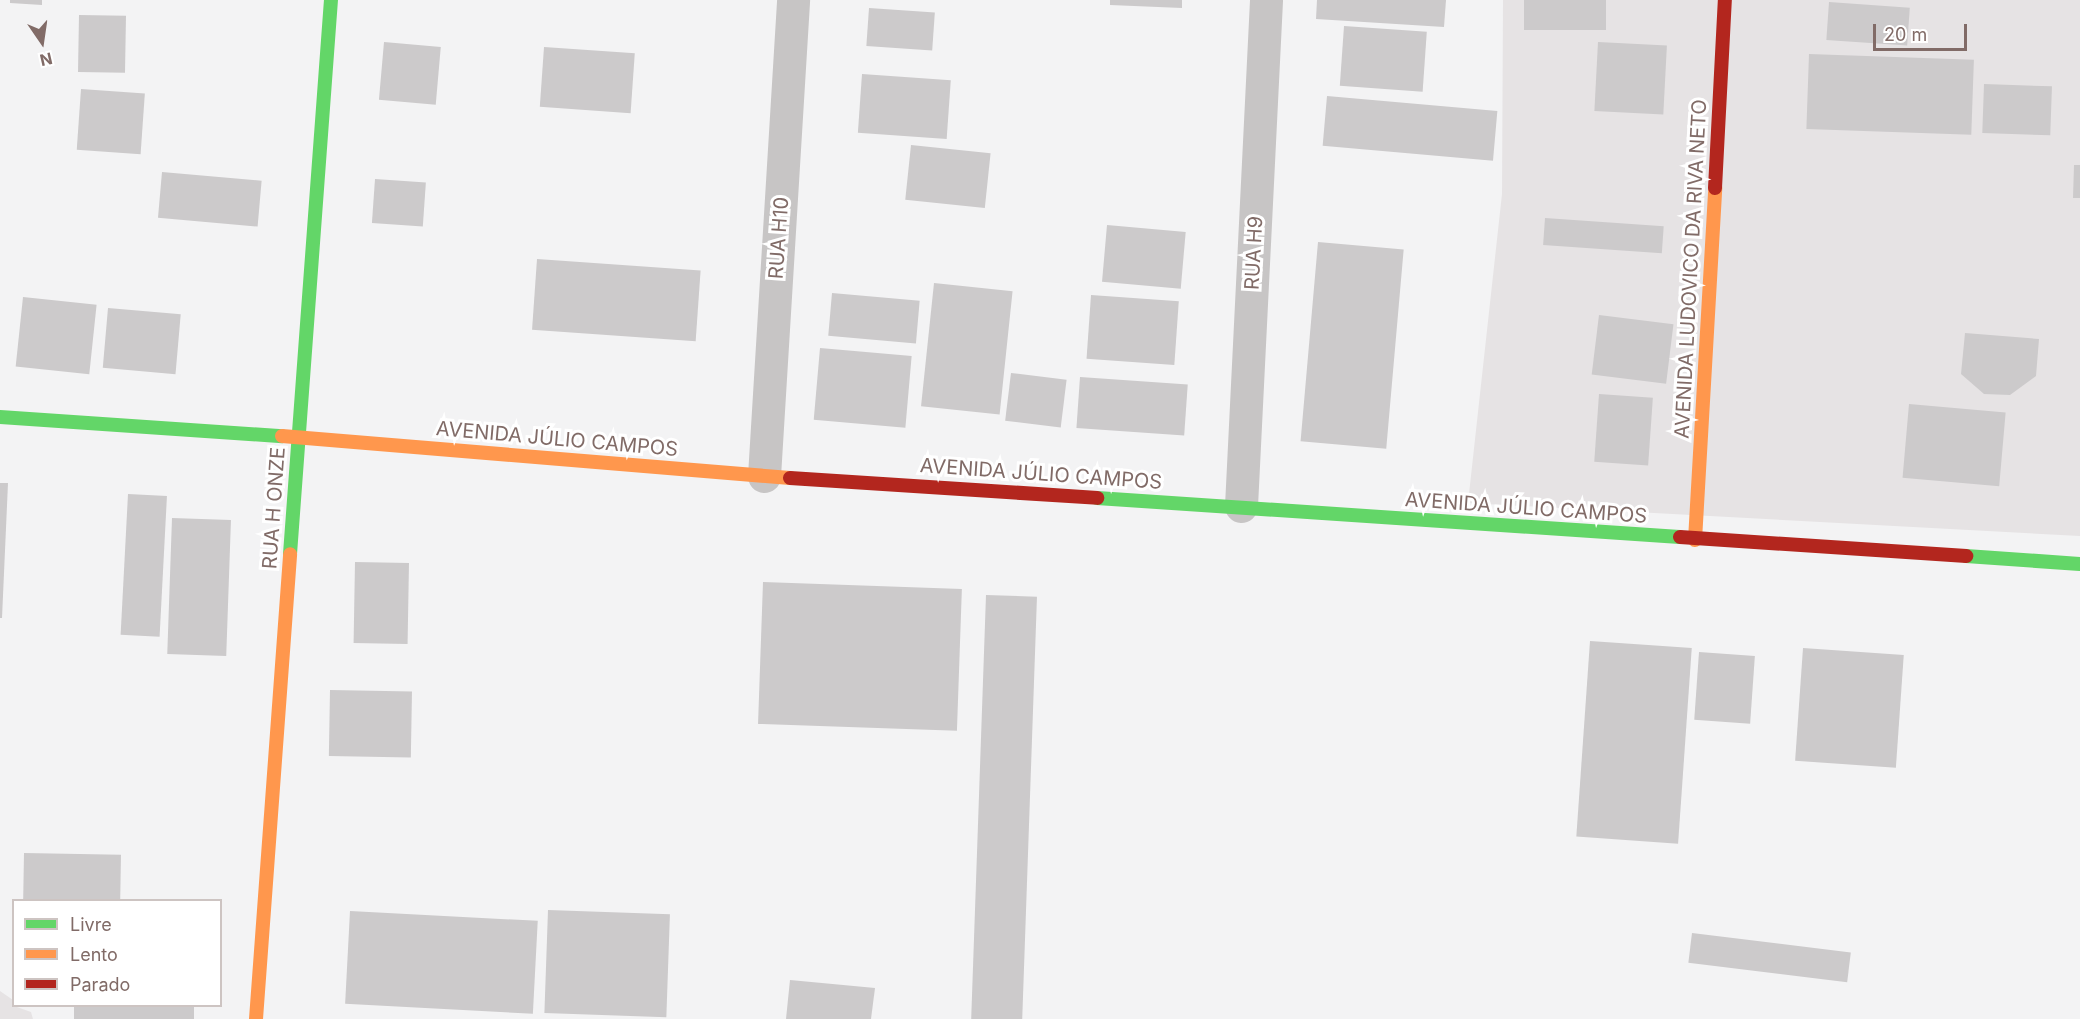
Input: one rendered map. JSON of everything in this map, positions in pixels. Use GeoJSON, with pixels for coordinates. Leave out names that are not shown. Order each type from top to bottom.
{"type":"FeatureCollection","features":[{"type":"Feature","properties":{"kind":"street","name":"RUA H ONZE"},"geometry":{"type":"LineString","coordinates":[[256,1019],[331,0]]}},
{"type":"Feature","properties":{"kind":"street","name":"RUA H10"},"geometry":{"type":"LineString","coordinates":[[764,476],[793,0]]}},
{"type":"Feature","properties":{"kind":"street","name":"RUA H9"},"geometry":{"type":"LineString","coordinates":[[1241,506],[1266,0]]}},
{"type":"Feature","properties":{"kind":"street","name":"AVENIDA LUDOVICO DA RIVA NETO"},"geometry":{"type":"LineString","coordinates":[[1695,540],[1725,0]]}},
{"type":"Feature","properties":{"kind":"street","name":"AVENIDA JÚLIO CAMPOS"},"geometry":{"type":"LineString","coordinates":[[0,417],[299,437],[764,476],[1241,506],[1695,540],[2080,564]]}},
{"type":"Feature","properties":{"kind":"shaded area"},"geometry":{"type":"Polygon","coordinates":[[[1503,0],[2080,0],[2080,536],[1468,503],[1502,194],[1503,0]]]}},
{"type":"Feature","properties":{"kind":"shaded area"},"geometry":{"type":"Polygon","coordinates":[[[0,991],[12,999],[12,1007],[31,1012],[33,1019],[0,1019],[0,991]]]}},
{"type":"Feature","properties":{"kind":"building"},"geometry":{"type":"Polygon","coordinates":[[[10,0],[42,0],[42,5],[10,3],[10,0]]]}},
{"type":"Feature","properties":{"kind":"building"},"geometry":{"type":"Polygon","coordinates":[[[1110,0],[1182,0],[1182,8],[1110,5],[1110,0]]]}},
{"type":"Feature","properties":{"kind":"building"},"geometry":{"type":"Polygon","coordinates":[[[1317,0],[1446,0],[1444,27],[1316,19],[1317,0]]]}},
{"type":"Feature","properties":{"kind":"building"},"geometry":{"type":"Polygon","coordinates":[[[1524,0],[1606,0],[1606,30],[1524,30],[1524,0]]]}},
{"type":"Feature","properties":{"kind":"building"},"geometry":{"type":"Polygon","coordinates":[[[1829,2],[1910,8],[1907,46],[1826,40],[1829,2]]]}},
{"type":"Feature","properties":{"kind":"building"},"geometry":{"type":"Polygon","coordinates":[[[869,8],[935,13],[932,51],[866,46],[869,8]]]}},
{"type":"Feature","properties":{"kind":"building"},"geometry":{"type":"Polygon","coordinates":[[[79,15],[126,16],[125,73],[78,72],[79,15]]]}},
{"type":"Feature","properties":{"kind":"building"},"geometry":{"type":"Polygon","coordinates":[[[1344,26],[1427,32],[1423,92],[1340,86],[1344,26]]]}},
{"type":"Feature","properties":{"kind":"building"},"geometry":{"type":"Polygon","coordinates":[[[384,42],[441,47],[436,105],[379,100],[384,42]]]}},
{"type":"Feature","properties":{"kind":"building"},"geometry":{"type":"Polygon","coordinates":[[[1598,42],[1667,46],[1663,115],[1594,111],[1598,42]]]}},
{"type":"Feature","properties":{"kind":"building"},"geometry":{"type":"Polygon","coordinates":[[[544,47],[635,53],[631,113],[540,107],[544,47]]]}},
{"type":"Feature","properties":{"kind":"building"},"geometry":{"type":"Polygon","coordinates":[[[1809,54],[1974,60],[1971,135],[1806,129],[1809,54]]]}},
{"type":"Feature","properties":{"kind":"building"},"geometry":{"type":"Polygon","coordinates":[[[862,74],[951,80],[947,139],[858,133],[862,74]]]}},
{"type":"Feature","properties":{"kind":"building"},"geometry":{"type":"Polygon","coordinates":[[[1984,84],[2052,86],[2050,135],[1982,133],[1984,84]]]}},
{"type":"Feature","properties":{"kind":"building"},"geometry":{"type":"Polygon","coordinates":[[[81,89],[145,93],[141,154],[77,150],[81,89]]]}},
{"type":"Feature","properties":{"kind":"building"},"geometry":{"type":"Polygon","coordinates":[[[1327,96],[1497,111],[1493,161],[1323,146],[1327,96]]]}},
{"type":"Feature","properties":{"kind":"building"},"geometry":{"type":"Polygon","coordinates":[[[911,145],[991,153],[985,208],[905,200],[911,145]]]}},
{"type":"Feature","properties":{"kind":"building"},"geometry":{"type":"Polygon","coordinates":[[[2074,165],[2080,165],[2080,198],[2073,198],[2074,165]]]}},
{"type":"Feature","properties":{"kind":"building"},"geometry":{"type":"Polygon","coordinates":[[[162,172],[262,181],[258,227],[158,218],[162,172]]]}},
{"type":"Feature","properties":{"kind":"building"},"geometry":{"type":"Polygon","coordinates":[[[375,179],[426,183],[423,226],[372,223],[375,179]]]}},
{"type":"Feature","properties":{"kind":"building"},"geometry":{"type":"Polygon","coordinates":[[[1545,218],[1664,226],[1662,253],[1543,245],[1545,218]]]}},
{"type":"Feature","properties":{"kind":"building"},"geometry":{"type":"Polygon","coordinates":[[[1107,225],[1186,232],[1181,289],[1102,282],[1107,225]]]}},
{"type":"Feature","properties":{"kind":"building"},"geometry":{"type":"Polygon","coordinates":[[[1318,242],[1404,249],[1386,449],[1301,441],[1318,242]]]}},
{"type":"Feature","properties":{"kind":"building"},"geometry":{"type":"Polygon","coordinates":[[[537,259],[701,270],[696,341],[532,330],[537,259]]]}},
{"type":"Feature","properties":{"kind":"building"},"geometry":{"type":"Polygon","coordinates":[[[934,283],[1013,291],[1000,415],[921,406],[934,283]]]}},
{"type":"Feature","properties":{"kind":"building"},"geometry":{"type":"Polygon","coordinates":[[[832,293],[920,301],[916,344],[828,336],[832,293]]]}},
{"type":"Feature","properties":{"kind":"building"},"geometry":{"type":"Polygon","coordinates":[[[1091,295],[1179,301],[1174,365],[1087,359],[1091,295]]]}},
{"type":"Feature","properties":{"kind":"building"},"geometry":{"type":"Polygon","coordinates":[[[23,297],[97,305],[89,374],[16,367],[23,297]]]}},
{"type":"Feature","properties":{"kind":"building"},"geometry":{"type":"Polygon","coordinates":[[[108,308],[181,314],[175,374],[103,368],[108,308]]]}},
{"type":"Feature","properties":{"kind":"building"},"geometry":{"type":"Polygon","coordinates":[[[1599,315],[1673,324],[1666,384],[1592,375],[1599,315]]]}},
{"type":"Feature","properties":{"kind":"building"},"geometry":{"type":"Polygon","coordinates":[[[1965,333],[2039,339],[2036,376],[2010,395],[1984,394],[1961,374],[1965,333]]]}},
{"type":"Feature","properties":{"kind":"building"},"geometry":{"type":"Polygon","coordinates":[[[820,348],[912,356],[905,428],[814,420],[820,348]]]}},
{"type":"Feature","properties":{"kind":"building"},"geometry":{"type":"Polygon","coordinates":[[[1011,373],[1067,380],[1061,427],[1005,421],[1011,373]]]}},
{"type":"Feature","properties":{"kind":"building"},"geometry":{"type":"Polygon","coordinates":[[[1080,377],[1188,385],[1184,435],[1076,428],[1080,377]]]}},
{"type":"Feature","properties":{"kind":"building"},"geometry":{"type":"Polygon","coordinates":[[[1599,394],[1653,398],[1648,466],[1594,462],[1599,394]]]}},
{"type":"Feature","properties":{"kind":"building"},"geometry":{"type":"Polygon","coordinates":[[[1909,404],[2006,412],[1999,486],[1903,478],[1909,404]]]}},
{"type":"Feature","properties":{"kind":"building"},"geometry":{"type":"Polygon","coordinates":[[[0,483],[8,483],[2,618],[0,618],[0,483]]]}},
{"type":"Feature","properties":{"kind":"building"},"geometry":{"type":"Polygon","coordinates":[[[128,494],[167,496],[160,637],[121,635],[128,494]]]}},
{"type":"Feature","properties":{"kind":"building"},"geometry":{"type":"Polygon","coordinates":[[[172,518],[231,520],[226,656],[167,654],[172,518]]]}},
{"type":"Feature","properties":{"kind":"building"},"geometry":{"type":"Polygon","coordinates":[[[355,562],[409,563],[408,644],[354,643],[355,562]]]}},
{"type":"Feature","properties":{"kind":"building"},"geometry":{"type":"Polygon","coordinates":[[[763,582],[962,589],[957,731],[758,724],[763,582]]]}},
{"type":"Feature","properties":{"kind":"building"},"geometry":{"type":"Polygon","coordinates":[[[986,595],[1037,597],[1022,1019],[971,1019],[986,595]]]}},
{"type":"Feature","properties":{"kind":"building"},"geometry":{"type":"Polygon","coordinates":[[[1590,641],[1692,648],[1678,844],[1576,837],[1590,641]]]}},
{"type":"Feature","properties":{"kind":"building"},"geometry":{"type":"Polygon","coordinates":[[[1803,648],[1904,655],[1896,768],[1795,761],[1803,648]]]}},
{"type":"Feature","properties":{"kind":"building"},"geometry":{"type":"Polygon","coordinates":[[[1699,652],[1755,656],[1750,724],[1694,720],[1699,652]]]}},
{"type":"Feature","properties":{"kind":"building"},"geometry":{"type":"Polygon","coordinates":[[[330,690],[412,691],[411,757],[329,756],[330,690]]]}},
{"type":"Feature","properties":{"kind":"building"},"geometry":{"type":"Polygon","coordinates":[[[24,853],[121,855],[120,899],[23,899],[24,853]]]}},
{"type":"Feature","properties":{"kind":"building"},"geometry":{"type":"Polygon","coordinates":[[[548,910],[670,914],[666,1017],[544,1013],[548,910]]]}},
{"type":"Feature","properties":{"kind":"building"},"geometry":{"type":"Polygon","coordinates":[[[350,911],[538,921],[533,1014],[345,1004],[350,911]]]}},
{"type":"Feature","properties":{"kind":"building"},"geometry":{"type":"Polygon","coordinates":[[[1692,933],[1851,952],[1847,982],[1688,963],[1692,933]]]}},
{"type":"Feature","properties":{"kind":"building"},"geometry":{"type":"Polygon","coordinates":[[[790,980],[875,988],[871,1019],[786,1019],[790,980]]]}},
{"type":"Feature","properties":{"kind":"building"},"geometry":{"type":"Polygon","coordinates":[[[74,1007],[194,1007],[194,1019],[74,1019],[74,1007]]]}},
{"type":"Feature","properties":{"kind":"traffic: fast"},"geometry":{"type":"LineString","coordinates":[[290,554],[331,0]]}},
{"type":"Feature","properties":{"kind":"traffic: fast"},"geometry":{"type":"LineString","coordinates":[[0,417],[282,436]]}},
{"type":"Feature","properties":{"kind":"traffic: fast"},"geometry":{"type":"LineString","coordinates":[[1097,498],[1680,537]]}},
{"type":"Feature","properties":{"kind":"traffic: fast"},"geometry":{"type":"LineString","coordinates":[[1966,556],[2080,564]]}},
{"type":"Feature","properties":{"kind":"traffic: slow"},"geometry":{"type":"LineString","coordinates":[[1695,540],[1715,188]]}},
{"type":"Feature","properties":{"kind":"traffic: slow"},"geometry":{"type":"LineString","coordinates":[[282,436],[790,478]]}},
{"type":"Feature","properties":{"kind":"traffic: slow"},"geometry":{"type":"LineString","coordinates":[[256,1019],[290,554]]}},
{"type":"Feature","properties":{"kind":"traffic: jam"},"geometry":{"type":"LineString","coordinates":[[1715,188],[1725,0]]}},
{"type":"Feature","properties":{"kind":"traffic: jam"},"geometry":{"type":"LineString","coordinates":[[790,478],[1097,498]]}},
{"type":"Feature","properties":{"kind":"traffic: jam"},"geometry":{"type":"LineString","coordinates":[[1680,537],[1966,556]]}}]}
